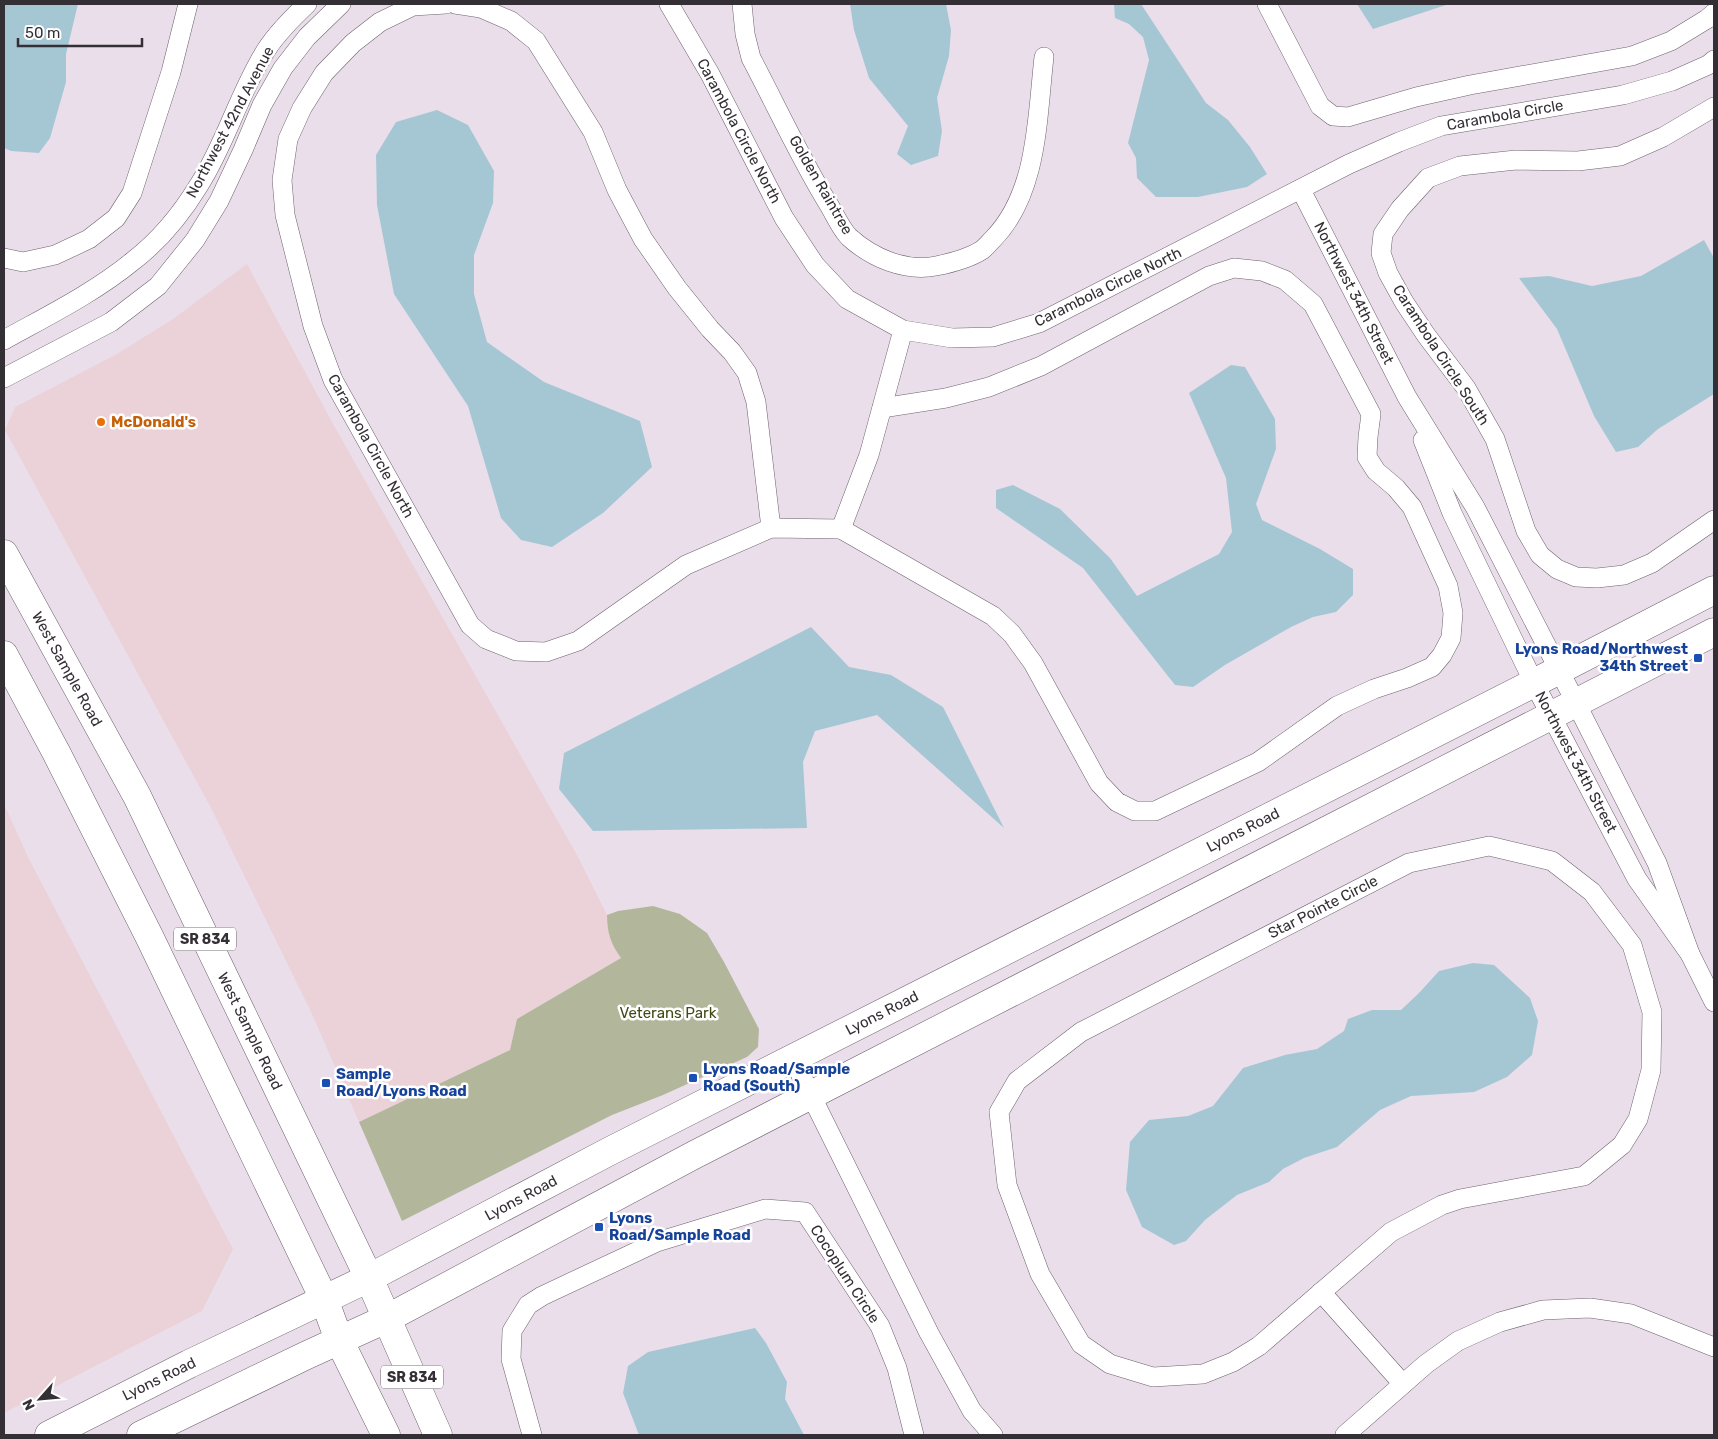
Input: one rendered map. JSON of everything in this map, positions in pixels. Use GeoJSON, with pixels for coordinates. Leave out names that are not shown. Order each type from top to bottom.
{"type":"FeatureCollection","features":[{"type":"Feature","properties":{"kind":"main road","name":"West Sample Road"},"geometry":{"type":"LineString","coordinates":[[4,554],[137,796],[369,1278],[438,1435]]}},
{"type":"Feature","properties":{"kind":"main road","name":"Lyons Road"},"geometry":{"type":"LineString","coordinates":[[49,1435],[189,1364],[369,1278],[610,1151],[1714,590]]}},
{"type":"Feature","properties":{"kind":"main road"},"geometry":{"type":"LineString","coordinates":[[155,1432],[339,1340],[386,1319],[694,1154],[1714,632]]}},
{"type":"Feature","properties":{"kind":"main road","name":"SR 834"},"geometry":{"type":"LineString","coordinates":[[4,655],[57,754],[149,936],[324,1299],[339,1340],[386,1435]]}},
{"type":"Feature","properties":{"kind":"street"},"geometry":{"type":"LineString","coordinates":[[4,258],[23,262],[55,255],[88,239],[116,218],[132,193],[171,72],[188,4]]}},
{"type":"Feature","properties":{"kind":"street","name":"Northwest 42nd Avenue"},"geometry":{"type":"LineString","coordinates":[[4,340],[94,288],[134,261],[172,223],[200,184],[263,55],[290,20],[307,4]]}},
{"type":"Feature","properties":{"kind":"street","name":"Northwest 42nd Avenue"},"geometry":{"type":"LineString","coordinates":[[4,378],[111,322],[158,286],[194,240],[219,201],[262,105],[284,68],[308,36],[341,4]]}},
{"type":"Feature","properties":{"kind":"street","name":"Carambola Circle North"},"geometry":{"type":"LineString","coordinates":[[446,4],[413,6],[380,22],[353,43],[324,73],[302,108],[288,139],[282,180],[285,215],[313,326],[333,380],[470,625],[486,638],[516,651],[546,652],[578,641],[686,565],[771,528],[841,529]]}},
{"type":"Feature","properties":{"kind":"street"},"geometry":{"type":"LineString","coordinates":[[455,4],[481,8],[511,21],[536,41],[593,132],[617,190],[643,239],[677,288],[710,329],[732,352],[747,373],[756,402],[771,528]]}},
{"type":"Feature","properties":{"kind":"street","name":"Carambola Circle North"},"geometry":{"type":"LineString","coordinates":[[669,4],[710,74],[784,218],[815,265],[848,299],[903,330],[952,338],[993,337],[1040,323],[1301,190]]}},
{"type":"Feature","properties":{"kind":"street","name":"Golden Raintree"},"geometry":{"type":"LineString","coordinates":[[742,4],[745,34],[751,58],[821,192],[848,236],[872,254],[900,266],[926,268],[955,262],[983,249],[1000,232],[1014,210],[1026,181],[1033,152],[1044,57]]}},
{"type":"Feature","properties":{"kind":"street"},"geometry":{"type":"LineString","coordinates":[[1267,4],[1320,106],[1333,116],[1348,117],[1416,97],[1470,85],[1632,56],[1671,41],[1714,13]]}},
{"type":"Feature","properties":{"kind":"street","name":"Carambola Circle"},"geometry":{"type":"LineString","coordinates":[[1301,190],[1349,164],[1441,126],[1623,95],[1672,81],[1708,65],[1714,60]]}},
{"type":"Feature","properties":{"kind":"street","name":"Carambola Circle South"},"geometry":{"type":"LineString","coordinates":[[1714,107],[1664,137],[1620,156],[1578,161],[1516,160],[1460,166],[1428,178],[1400,208],[1383,234],[1381,253],[1388,273],[1404,302],[1426,336],[1466,388],[1495,439],[1526,531],[1545,560],[1557,569],[1576,577],[1597,578],[1624,575],[1652,563],[1714,520]]}},
{"type":"Feature","properties":{"kind":"street","name":"Northwest 34th Street"},"geometry":{"type":"LineString","coordinates":[[1301,190],[1407,397],[1475,507],[1576,703],[1657,863],[1690,954],[1714,1002]]}},
{"type":"Feature","properties":{"kind":"street"},"geometry":{"type":"LineString","coordinates":[[882,408],[946,398],[989,387],[1041,366],[1209,276],[1234,268],[1262,271],[1285,280],[1313,304],[1371,414],[1367,457],[1376,471],[1396,488],[1412,507],[1448,586],[1453,613],[1451,638],[1432,667],[1374,689],[1337,706],[1258,762],[1155,811],[1135,811],[1117,802],[1099,783],[1033,663],[1012,634],[993,616],[841,529],[869,455],[903,330]]}},
{"type":"Feature","properties":{"kind":"street","name":"Northwest 34th Street"},"geometry":{"type":"LineString","coordinates":[[1407,397],[1452,513],[1534,683],[1637,879],[1690,954]]}},
{"type":"Feature","properties":{"kind":"street","name":"Star Pointe Circle"},"geometry":{"type":"LineString","coordinates":[[1489,846],[1552,860],[1592,892],[1632,945],[1652,1012],[1651,1070],[1638,1119],[1622,1145],[1584,1176],[1460,1199],[1442,1205],[1391,1232],[1322,1292],[1259,1346],[1233,1362],[1203,1374],[1153,1377],[1110,1364],[1081,1344],[1040,1274],[1007,1185],[999,1112],[1017,1081],[1081,1032],[1410,863],[1489,846]]}},
{"type":"Feature","properties":{"kind":"street"},"geometry":{"type":"LineString","coordinates":[[793,1059],[929,1333],[972,1411],[993,1435]]}},
{"type":"Feature","properties":{"kind":"street","name":"Cocoplum Circle"},"geometry":{"type":"LineString","coordinates":[[532,1435],[511,1359],[512,1331],[528,1305],[542,1296],[657,1242],[765,1209],[805,1212],[880,1326],[896,1368],[914,1435]]}},
{"type":"Feature","properties":{"kind":"street"},"geometry":{"type":"LineString","coordinates":[[1322,1292],[1403,1384]]}},
{"type":"Feature","properties":{"kind":"street"},"geometry":{"type":"LineString","coordinates":[[1345,1435],[1426,1364],[1458,1341],[1500,1322],[1543,1310],[1590,1308],[1631,1314],[1714,1347]]}},
{"type":"Feature","properties":{"kind":"shaded area"},"geometry":{"type":"Polygon","coordinates":[[[247,264],[332,422],[577,855],[607,915],[607,925],[621,958],[517,1019],[510,1050],[359,1122],[312,1014],[211,808],[5,430],[15,407],[117,354],[173,319],[247,264]]]}},
{"type":"Feature","properties":{"kind":"shaded area"},"geometry":{"type":"Polygon","coordinates":[[[4,804],[29,859],[233,1249],[202,1311],[4,1413],[4,804]]]}},
{"type":"Feature","properties":{"kind":"green space","name":"Veterans Park"},"geometry":{"type":"Polygon","coordinates":[[[653,906],[680,914],[707,933],[759,1029],[758,1047],[747,1057],[663,1095],[612,1115],[402,1221],[359,1122],[510,1050],[517,1019],[621,958],[610,938],[607,915],[618,911],[653,906]]]}},
{"type":"Feature","properties":{"kind":"water"},"geometry":{"type":"Polygon","coordinates":[[[4,4],[78,4],[66,54],[66,82],[50,138],[39,153],[11,151],[4,148],[4,4]]]}},
{"type":"Feature","properties":{"kind":"water"},"geometry":{"type":"Polygon","coordinates":[[[850,4],[946,4],[951,30],[949,56],[937,98],[942,131],[938,156],[911,165],[897,154],[908,126],[869,78],[854,30],[850,4]]]}},
{"type":"Feature","properties":{"kind":"water"},"geometry":{"type":"Polygon","coordinates":[[[1114,4],[1141,4],[1206,103],[1228,120],[1250,147],[1267,174],[1247,187],[1198,197],[1156,197],[1137,178],[1136,158],[1128,143],[1149,60],[1143,37],[1129,24],[1115,18],[1114,4]]]}},
{"type":"Feature","properties":{"kind":"water"},"geometry":{"type":"Polygon","coordinates":[[[1357,4],[1449,4],[1373,29],[1357,4]]]}},
{"type":"Feature","properties":{"kind":"water"},"geometry":{"type":"Polygon","coordinates":[[[437,110],[468,125],[494,171],[493,203],[474,255],[474,294],[487,342],[544,382],[640,421],[652,467],[603,513],[552,547],[521,540],[501,518],[468,406],[394,294],[377,205],[376,155],[396,122],[437,110]]]}},
{"type":"Feature","properties":{"kind":"water"},"geometry":{"type":"Polygon","coordinates":[[[1704,240],[1714,258],[1714,394],[1658,429],[1638,447],[1616,452],[1594,416],[1557,329],[1519,278],[1549,276],[1592,286],[1641,276],[1704,240]]]}},
{"type":"Feature","properties":{"kind":"water"},"geometry":{"type":"Polygon","coordinates":[[[1231,365],[1245,367],[1275,419],[1276,449],[1256,504],[1262,520],[1320,549],[1353,569],[1353,595],[1336,612],[1313,617],[1291,627],[1225,665],[1193,687],[1175,685],[1083,568],[996,508],[996,490],[1013,485],[1060,509],[1110,558],[1137,596],[1219,554],[1232,532],[1226,478],[1189,393],[1231,365]]]}},
{"type":"Feature","properties":{"kind":"water"},"geometry":{"type":"Polygon","coordinates":[[[811,627],[849,667],[891,675],[943,707],[1004,828],[877,715],[815,731],[803,762],[807,828],[593,831],[559,789],[564,753],[811,627]]]}},
{"type":"Feature","properties":{"kind":"water"},"geometry":{"type":"Polygon","coordinates":[[[1473,963],[1494,965],[1530,998],[1538,1021],[1532,1055],[1507,1077],[1474,1092],[1411,1096],[1380,1110],[1337,1147],[1304,1158],[1283,1169],[1269,1182],[1237,1195],[1205,1220],[1186,1241],[1174,1245],[1142,1227],[1126,1190],[1130,1142],[1149,1120],[1188,1116],[1213,1106],[1243,1068],[1285,1055],[1317,1049],[1344,1031],[1348,1019],[1372,1010],[1401,1010],[1439,971],[1473,963]]]}},
{"type":"Feature","properties":{"kind":"water"},"geometry":{"type":"Polygon","coordinates":[[[755,1328],[766,1343],[787,1382],[785,1399],[804,1435],[639,1435],[623,1393],[628,1366],[648,1352],[755,1328]]]}},
{"type":"Feature","properties":{"kind":"place","name":"McDonald's"},"geometry":{"type":"Point","coordinates":[101,422]}},
{"type":"Feature","properties":{"kind":"place","name":"Lyons Road/Northwest 34th Street"},"geometry":{"type":"Point","coordinates":[1698,658]}},
{"type":"Feature","properties":{"kind":"place","name":"Lyons Road/Sample Road (South)"},"geometry":{"type":"Point","coordinates":[693,1078]}},
{"type":"Feature","properties":{"kind":"place","name":"Sample Road/Lyons Road"},"geometry":{"type":"Point","coordinates":[326,1083]}},
{"type":"Feature","properties":{"kind":"place","name":"Lyons Road/Sample Road"},"geometry":{"type":"Point","coordinates":[599,1227]}}]}
